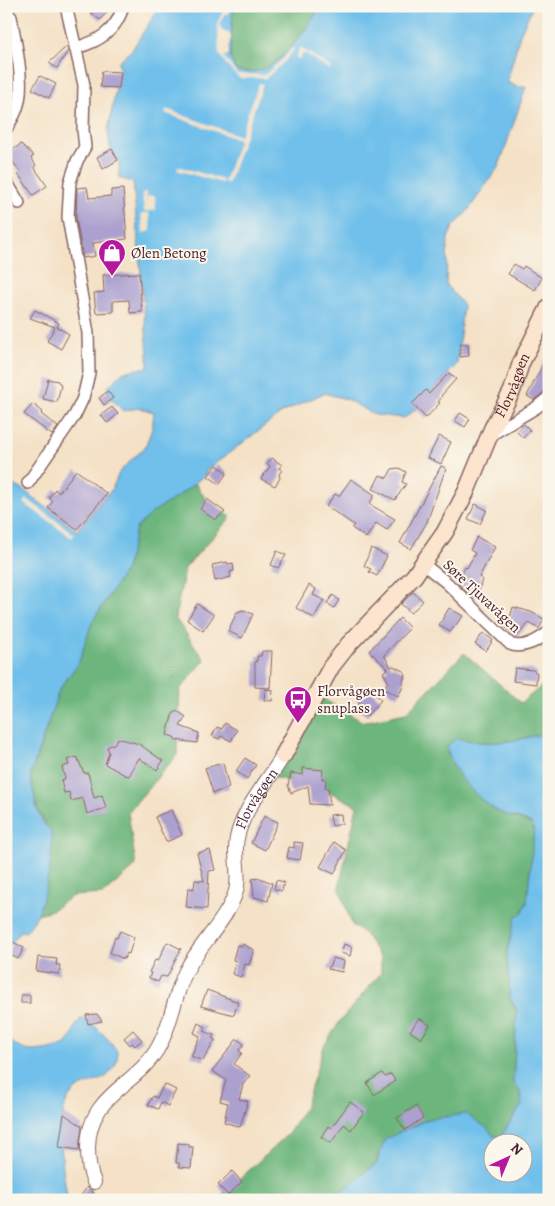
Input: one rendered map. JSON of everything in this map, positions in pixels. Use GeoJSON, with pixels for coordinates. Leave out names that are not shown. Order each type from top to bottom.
{"type":"FeatureCollection","features":[{"type":"Feature","properties":{"kind":"main road","name":"Florvågøen"},"geometry":{"type":"LineString","coordinates":[[283,756],[331,668],[349,644],[423,564],[459,505],[549,307]]}},
{"type":"Feature","properties":{"kind":"street"},"geometry":{"type":"LineString","coordinates":[[6,129],[18,108],[20,97],[17,57],[8,18],[16,6]]}},
{"type":"Feature","properties":{"kind":"street"},"geometry":{"type":"LineString","coordinates":[[28,483],[75,415],[85,391],[89,373],[88,334],[68,217],[70,182],[77,161],[85,147],[83,130],[84,85],[66,6]]}},
{"type":"Feature","properties":{"kind":"street"},"geometry":{"type":"LineString","coordinates":[[75,48],[102,38],[118,21],[123,6]]}},
{"type":"Feature","properties":{"kind":"street"},"geometry":{"type":"LineString","coordinates":[[6,181],[19,203]]}},
{"type":"Feature","properties":{"kind":"street","name":"Florvågøen"},"geometry":{"type":"LineString","coordinates":[[490,436],[537,407],[549,397]]}},
{"type":"Feature","properties":{"kind":"street","name":"Søre Tjuvavågen"},"geometry":{"type":"LineString","coordinates":[[423,564],[447,583],[515,647],[527,644],[549,632]]}},
{"type":"Feature","properties":{"kind":"street","name":"Florvågøen"},"geometry":{"type":"LineString","coordinates":[[94,1182],[89,1168],[88,1155],[89,1132],[93,1120],[105,1101],[148,1061],[160,1045],[186,971],[223,917],[236,891],[235,851],[240,826],[283,756]]}},
{"type":"Feature","properties":{"kind":"green space"},"geometry":{"type":"Polygon","coordinates":[[[233,6],[322,6],[296,42],[275,63],[263,69],[249,72],[235,70],[230,57],[233,6]]]}},
{"type":"Feature","properties":{"kind":"green space"},"geometry":{"type":"Polygon","coordinates":[[[195,483],[207,501],[231,517],[185,568],[175,618],[205,660],[180,689],[177,755],[128,812],[136,866],[103,894],[72,896],[52,910],[38,914],[52,848],[51,834],[37,809],[30,776],[59,690],[79,662],[92,622],[126,569],[136,528],[153,512],[195,483]]]}},
{"type":"Feature","properties":{"kind":"green space"},"geometry":{"type":"Polygon","coordinates":[[[464,653],[521,703],[549,680],[549,732],[504,742],[481,742],[458,738],[447,753],[455,768],[502,813],[532,824],[534,831],[527,902],[522,914],[512,1005],[517,1009],[513,1084],[520,1091],[522,1105],[502,1134],[482,1134],[379,1153],[377,1163],[345,1189],[325,1200],[217,1200],[289,1133],[305,1107],[324,1046],[340,1021],[381,973],[381,959],[365,934],[352,925],[339,887],[357,806],[322,788],[267,776],[320,697],[363,722],[406,713],[464,653]]]}},
{"type":"Feature","properties":{"kind":"water"},"geometry":{"type":"Polygon","coordinates":[[[160,6],[233,6],[230,57],[235,70],[250,72],[263,69],[275,63],[286,53],[322,6],[533,6],[520,34],[507,82],[517,87],[526,87],[499,166],[467,212],[453,227],[448,238],[446,285],[463,305],[457,364],[415,410],[404,418],[375,415],[346,399],[324,393],[283,412],[208,469],[205,475],[178,496],[153,512],[136,528],[126,569],[92,622],[79,662],[59,690],[30,776],[37,809],[43,823],[50,829],[51,860],[43,897],[34,921],[26,932],[21,931],[6,949],[6,486],[10,484],[22,489],[77,531],[112,489],[120,471],[145,447],[152,429],[154,412],[139,408],[123,411],[112,399],[107,388],[123,372],[148,367],[133,182],[119,178],[119,162],[110,147],[108,131],[120,68],[118,62],[132,50],[160,6]]]}},
{"type":"Feature","properties":{"kind":"water"},"geometry":{"type":"Polygon","coordinates":[[[549,732],[549,1200],[325,1200],[345,1189],[377,1163],[385,1139],[429,1119],[466,1114],[487,1128],[492,1134],[482,1134],[482,1184],[532,1184],[532,1134],[502,1134],[522,1105],[520,1091],[513,1084],[517,1010],[510,998],[507,953],[516,916],[522,914],[527,902],[534,831],[532,824],[502,813],[476,794],[459,775],[453,765],[447,746],[458,738],[481,742],[515,740],[549,732]]]}},
{"type":"Feature","properties":{"kind":"water"},"geometry":{"type":"Polygon","coordinates":[[[82,1018],[91,1023],[107,1038],[115,1048],[117,1057],[110,1073],[100,1080],[77,1089],[67,1101],[62,1122],[61,1150],[68,1200],[6,1200],[6,1036],[20,1048],[29,1051],[54,1048],[68,1042],[77,1023],[82,1018]]]}},
{"type":"Feature","properties":{"kind":"pier"},"geometry":{"type":"Polygon","coordinates":[[[225,6],[233,6],[227,14],[224,14],[220,23],[221,29],[230,34],[231,38],[228,47],[229,54],[224,57],[237,74],[265,75],[292,48],[294,49],[285,61],[266,78],[239,78],[219,54],[218,22],[225,6]]]}},
{"type":"Feature","properties":{"kind":"pier"},"geometry":{"type":"Polygon","coordinates":[[[300,47],[331,68],[330,70],[304,53],[299,59],[296,57],[300,47]]]}},
{"type":"Feature","properties":{"kind":"pier"},"geometry":{"type":"Polygon","coordinates":[[[259,83],[263,84],[228,184],[224,182],[239,140],[165,113],[166,109],[240,136],[259,83]]]}},
{"type":"Feature","properties":{"kind":"pier"},"geometry":{"type":"Polygon","coordinates":[[[178,166],[223,180],[222,183],[177,170],[178,166]]]}},
{"type":"Feature","properties":{"kind":"pier"},"geometry":{"type":"Polygon","coordinates":[[[146,192],[147,206],[147,196],[155,196],[156,210],[144,212],[142,193],[146,192]]]}},
{"type":"Feature","properties":{"kind":"pier"},"geometry":{"type":"Polygon","coordinates":[[[149,212],[151,231],[143,233],[141,214],[149,212]]]}},
{"type":"Feature","properties":{"kind":"pier"},"geometry":{"type":"Polygon","coordinates":[[[27,499],[74,534],[72,538],[24,503],[27,499]]]}},
{"type":"Feature","properties":{"kind":"building"},"geometry":{"type":"Polygon","coordinates":[[[97,6],[102,6],[107,12],[100,20],[91,13],[97,6]]]}},
{"type":"Feature","properties":{"kind":"building"},"geometry":{"type":"Polygon","coordinates":[[[67,46],[68,51],[57,68],[49,63],[67,46]]]}},
{"type":"Feature","properties":{"kind":"building"},"geometry":{"type":"Polygon","coordinates":[[[102,71],[121,72],[119,88],[100,87],[102,71]]]}},
{"type":"Feature","properties":{"kind":"building"},"geometry":{"type":"Polygon","coordinates":[[[40,76],[56,84],[49,98],[32,89],[40,76]]]}},
{"type":"Feature","properties":{"kind":"building"},"geometry":{"type":"Polygon","coordinates":[[[21,144],[34,156],[31,158],[36,165],[34,167],[47,186],[33,195],[7,154],[21,144]]]}},
{"type":"Feature","properties":{"kind":"building"},"geometry":{"type":"Polygon","coordinates":[[[112,149],[118,160],[103,169],[97,157],[112,149]]]}},
{"type":"Feature","properties":{"kind":"building"},"geometry":{"type":"Polygon","coordinates":[[[87,187],[89,198],[111,196],[111,190],[123,189],[127,239],[93,243],[95,256],[83,258],[76,217],[77,188],[87,187]]]}},
{"type":"Feature","properties":{"kind":"building"},"geometry":{"type":"Polygon","coordinates":[[[514,264],[522,269],[524,266],[542,278],[535,290],[508,274],[514,264]]]}},
{"type":"Feature","properties":{"kind":"building"},"geometry":{"type":"Polygon","coordinates":[[[139,273],[142,312],[130,313],[129,300],[113,301],[113,312],[96,313],[94,293],[104,292],[103,275],[139,273]]]}},
{"type":"Feature","properties":{"kind":"building"},"geometry":{"type":"Polygon","coordinates":[[[35,310],[59,323],[57,327],[69,334],[61,349],[47,341],[55,327],[30,318],[35,310]]]}},
{"type":"Feature","properties":{"kind":"building"},"geometry":{"type":"Polygon","coordinates":[[[460,344],[468,344],[469,356],[460,357],[460,344]]]}},
{"type":"Feature","properties":{"kind":"building"},"geometry":{"type":"Polygon","coordinates":[[[549,352],[549,381],[543,393],[534,400],[527,396],[549,352]]]}},
{"type":"Feature","properties":{"kind":"building"},"geometry":{"type":"Polygon","coordinates":[[[449,373],[456,379],[441,396],[438,402],[440,403],[426,418],[412,404],[426,390],[429,394],[449,373]]]}},
{"type":"Feature","properties":{"kind":"building"},"geometry":{"type":"Polygon","coordinates":[[[48,379],[58,381],[61,386],[57,402],[43,399],[48,379]]]}},
{"type":"Feature","properties":{"kind":"building"},"geometry":{"type":"Polygon","coordinates":[[[108,391],[113,398],[104,405],[99,398],[108,391]]]}},
{"type":"Feature","properties":{"kind":"building"},"geometry":{"type":"Polygon","coordinates":[[[33,404],[43,412],[41,414],[58,427],[52,435],[24,414],[33,404]]]}},
{"type":"Feature","properties":{"kind":"building"},"geometry":{"type":"Polygon","coordinates":[[[112,407],[118,414],[107,423],[101,415],[112,407]]]}},
{"type":"Feature","properties":{"kind":"building"},"geometry":{"type":"Polygon","coordinates":[[[460,413],[470,419],[465,427],[455,421],[460,413]]]}},
{"type":"Feature","properties":{"kind":"building"},"geometry":{"type":"Polygon","coordinates":[[[524,424],[530,430],[523,438],[517,432],[524,424]]]}},
{"type":"Feature","properties":{"kind":"building"},"geometry":{"type":"Polygon","coordinates":[[[439,436],[451,442],[441,464],[428,458],[439,436]]]}},
{"type":"Feature","properties":{"kind":"building"},"geometry":{"type":"Polygon","coordinates":[[[272,458],[282,465],[279,468],[282,470],[279,474],[280,478],[275,486],[261,479],[270,466],[267,464],[272,458]]]}},
{"type":"Feature","properties":{"kind":"building"},"geometry":{"type":"Polygon","coordinates":[[[217,465],[227,473],[219,484],[208,476],[217,465]]]}},
{"type":"Feature","properties":{"kind":"building"},"geometry":{"type":"Polygon","coordinates":[[[441,466],[446,468],[427,522],[411,549],[400,543],[441,466]]]}},
{"type":"Feature","properties":{"kind":"building"},"geometry":{"type":"Polygon","coordinates":[[[399,468],[406,472],[402,482],[406,484],[395,500],[373,489],[380,475],[387,478],[392,469],[399,468]]]}},
{"type":"Feature","properties":{"kind":"building"},"geometry":{"type":"Polygon","coordinates":[[[76,470],[107,494],[77,529],[48,508],[53,501],[49,498],[55,489],[59,493],[76,470]]]}},
{"type":"Feature","properties":{"kind":"building"},"geometry":{"type":"Polygon","coordinates":[[[351,479],[375,495],[369,504],[395,519],[387,530],[376,523],[366,538],[352,528],[354,525],[326,506],[335,494],[339,496],[351,479]]]}},
{"type":"Feature","properties":{"kind":"building"},"geometry":{"type":"Polygon","coordinates":[[[207,499],[225,512],[215,520],[200,509],[207,499]]]}},
{"type":"Feature","properties":{"kind":"building"},"geometry":{"type":"Polygon","coordinates":[[[475,504],[487,510],[480,524],[468,519],[475,504]]]}},
{"type":"Feature","properties":{"kind":"building"},"geometry":{"type":"Polygon","coordinates":[[[477,537],[495,547],[479,577],[482,579],[477,598],[469,594],[458,583],[465,567],[467,568],[475,553],[470,550],[477,537]]]}},
{"type":"Feature","properties":{"kind":"building"},"geometry":{"type":"Polygon","coordinates":[[[371,548],[387,556],[377,576],[369,572],[371,569],[364,566],[371,548]]]}},
{"type":"Feature","properties":{"kind":"building"},"geometry":{"type":"Polygon","coordinates":[[[277,551],[286,555],[278,568],[271,565],[277,551]]]}},
{"type":"Feature","properties":{"kind":"building"},"geometry":{"type":"Polygon","coordinates":[[[227,562],[228,564],[233,563],[234,571],[230,572],[231,577],[215,581],[212,565],[227,562]]]}},
{"type":"Feature","properties":{"kind":"building"},"geometry":{"type":"Polygon","coordinates":[[[309,585],[316,589],[313,595],[324,600],[314,618],[296,608],[309,585]]]}},
{"type":"Feature","properties":{"kind":"building"},"geometry":{"type":"Polygon","coordinates":[[[413,592],[423,601],[411,613],[401,604],[413,592]]]}},
{"type":"Feature","properties":{"kind":"building"},"geometry":{"type":"Polygon","coordinates":[[[333,595],[339,600],[334,608],[327,603],[333,595]]]}},
{"type":"Feature","properties":{"kind":"building"},"geometry":{"type":"Polygon","coordinates":[[[197,604],[214,615],[203,631],[187,620],[197,604]]]}},
{"type":"Feature","properties":{"kind":"building"},"geometry":{"type":"Polygon","coordinates":[[[513,607],[531,612],[544,619],[539,629],[529,623],[516,637],[506,628],[509,625],[506,622],[510,618],[513,607]]]}},
{"type":"Feature","properties":{"kind":"building"},"geometry":{"type":"Polygon","coordinates":[[[449,608],[463,616],[450,632],[439,625],[449,608]]]}},
{"type":"Feature","properties":{"kind":"building"},"geometry":{"type":"Polygon","coordinates":[[[243,610],[253,614],[242,638],[228,631],[237,612],[243,610]]]}},
{"type":"Feature","properties":{"kind":"building"},"geometry":{"type":"Polygon","coordinates":[[[400,618],[410,628],[384,655],[391,667],[393,666],[405,672],[402,689],[398,696],[384,689],[388,681],[383,672],[388,669],[369,651],[400,618]]]}},
{"type":"Feature","properties":{"kind":"building"},"geometry":{"type":"Polygon","coordinates":[[[483,633],[493,640],[486,651],[475,644],[483,633]]]}},
{"type":"Feature","properties":{"kind":"building"},"geometry":{"type":"Polygon","coordinates":[[[262,651],[272,651],[270,688],[255,687],[255,661],[257,661],[257,656],[261,656],[262,651]]]}},
{"type":"Feature","properties":{"kind":"building"},"geometry":{"type":"Polygon","coordinates":[[[515,668],[533,670],[537,673],[536,684],[513,681],[515,668]]]}},
{"type":"Feature","properties":{"kind":"building"},"geometry":{"type":"Polygon","coordinates":[[[368,688],[381,700],[367,716],[357,707],[360,703],[357,701],[368,688]]]}},
{"type":"Feature","properties":{"kind":"building"},"geometry":{"type":"Polygon","coordinates":[[[265,689],[273,690],[272,701],[264,700],[265,689]]]}},
{"type":"Feature","properties":{"kind":"building"},"geometry":{"type":"Polygon","coordinates":[[[176,710],[186,717],[180,726],[199,733],[197,743],[176,740],[174,737],[167,735],[172,716],[176,710]]]}},
{"type":"Feature","properties":{"kind":"building"},"geometry":{"type":"Polygon","coordinates":[[[225,723],[237,730],[231,741],[221,736],[219,739],[212,736],[217,727],[222,729],[225,723]]]}},
{"type":"Feature","properties":{"kind":"building"},"geometry":{"type":"Polygon","coordinates":[[[118,738],[139,744],[163,761],[157,770],[139,758],[129,776],[125,775],[105,764],[109,752],[107,747],[114,744],[118,738]]]}},
{"type":"Feature","properties":{"kind":"building"},"geometry":{"type":"Polygon","coordinates":[[[77,757],[84,773],[88,773],[94,798],[102,795],[106,808],[87,814],[83,798],[71,801],[69,792],[64,793],[61,780],[65,779],[62,767],[69,765],[67,760],[77,757]]]}},
{"type":"Feature","properties":{"kind":"building"},"geometry":{"type":"Polygon","coordinates":[[[245,758],[256,765],[247,779],[236,771],[245,758]]]}},
{"type":"Feature","properties":{"kind":"building"},"geometry":{"type":"Polygon","coordinates":[[[223,763],[229,788],[213,793],[205,768],[223,763]]]}},
{"type":"Feature","properties":{"kind":"building"},"geometry":{"type":"Polygon","coordinates":[[[303,768],[323,770],[322,779],[326,779],[325,787],[328,788],[330,805],[310,804],[308,786],[291,793],[288,785],[291,773],[303,775],[303,768]]]}},
{"type":"Feature","properties":{"kind":"building"},"geometry":{"type":"Polygon","coordinates":[[[171,810],[182,835],[166,842],[155,817],[171,810]]]}},
{"type":"Feature","properties":{"kind":"building"},"geometry":{"type":"Polygon","coordinates":[[[341,814],[342,824],[332,826],[330,815],[341,814]]]}},
{"type":"Feature","properties":{"kind":"building"},"geometry":{"type":"Polygon","coordinates":[[[264,816],[278,822],[265,850],[251,843],[264,816]]]}},
{"type":"Feature","properties":{"kind":"building"},"geometry":{"type":"Polygon","coordinates":[[[294,842],[303,843],[300,860],[287,858],[289,847],[294,848],[294,842]]]}},
{"type":"Feature","properties":{"kind":"building"},"geometry":{"type":"Polygon","coordinates":[[[334,842],[346,850],[334,874],[320,867],[334,842]]]}},
{"type":"Feature","properties":{"kind":"building"},"geometry":{"type":"Polygon","coordinates":[[[210,850],[215,870],[209,871],[207,909],[186,907],[188,888],[194,889],[195,880],[204,881],[197,853],[210,850]]]}},
{"type":"Feature","properties":{"kind":"building"},"geometry":{"type":"Polygon","coordinates":[[[260,878],[272,883],[268,901],[254,897],[252,879],[260,878]]]}},
{"type":"Feature","properties":{"kind":"building"},"geometry":{"type":"Polygon","coordinates":[[[276,880],[284,882],[282,891],[274,889],[276,880]]]}},
{"type":"Feature","properties":{"kind":"building"},"geometry":{"type":"Polygon","coordinates":[[[120,931],[134,937],[129,954],[127,953],[124,959],[110,953],[115,937],[117,938],[120,931]]]}},
{"type":"Feature","properties":{"kind":"building"},"geometry":{"type":"Polygon","coordinates":[[[13,942],[24,948],[18,959],[7,953],[13,942]]]}},
{"type":"Feature","properties":{"kind":"building"},"geometry":{"type":"Polygon","coordinates":[[[167,942],[181,949],[167,977],[161,976],[158,982],[149,978],[151,973],[149,972],[155,960],[158,961],[167,942]]]}},
{"type":"Feature","properties":{"kind":"building"},"geometry":{"type":"Polygon","coordinates":[[[242,944],[254,950],[249,965],[245,964],[241,977],[232,974],[236,961],[233,960],[237,945],[242,946],[242,944]]]}},
{"type":"Feature","properties":{"kind":"building"},"geometry":{"type":"Polygon","coordinates":[[[344,944],[352,947],[350,956],[341,953],[344,944]]]}},
{"type":"Feature","properties":{"kind":"building"},"geometry":{"type":"Polygon","coordinates":[[[38,957],[57,959],[56,965],[60,965],[59,974],[36,971],[38,957]]]}},
{"type":"Feature","properties":{"kind":"building"},"geometry":{"type":"Polygon","coordinates":[[[333,958],[344,961],[342,972],[328,969],[333,958]]]}},
{"type":"Feature","properties":{"kind":"building"},"geometry":{"type":"Polygon","coordinates":[[[207,990],[238,1002],[234,1015],[201,1006],[207,990]]]}},
{"type":"Feature","properties":{"kind":"building"},"geometry":{"type":"Polygon","coordinates":[[[21,995],[30,995],[30,1003],[21,1003],[21,995]]]}},
{"type":"Feature","properties":{"kind":"building"},"geometry":{"type":"Polygon","coordinates":[[[97,1014],[102,1021],[88,1024],[86,1015],[97,1014]]]}},
{"type":"Feature","properties":{"kind":"building"},"geometry":{"type":"Polygon","coordinates":[[[419,1018],[430,1025],[421,1039],[410,1031],[419,1018]]]}},
{"type":"Feature","properties":{"kind":"building"},"geometry":{"type":"Polygon","coordinates":[[[198,1023],[206,1027],[204,1031],[214,1035],[212,1038],[215,1040],[203,1061],[191,1056],[200,1036],[194,1033],[198,1023]]]}},
{"type":"Feature","properties":{"kind":"building"},"geometry":{"type":"Polygon","coordinates":[[[133,1030],[142,1040],[135,1046],[132,1043],[130,1045],[124,1038],[133,1030]]]}},
{"type":"Feature","properties":{"kind":"building"},"geometry":{"type":"Polygon","coordinates":[[[237,1039],[244,1044],[239,1051],[242,1053],[234,1064],[250,1076],[243,1084],[239,1099],[248,1101],[240,1127],[224,1122],[228,1103],[220,1101],[226,1080],[212,1071],[237,1039]]]}},
{"type":"Feature","properties":{"kind":"building"},"geometry":{"type":"Polygon","coordinates":[[[382,1073],[385,1077],[391,1074],[395,1081],[374,1095],[367,1083],[382,1073]]]}},
{"type":"Feature","properties":{"kind":"building"},"geometry":{"type":"Polygon","coordinates":[[[164,1084],[176,1090],[168,1106],[161,1102],[158,1109],[148,1105],[153,1096],[157,1098],[164,1084]]]}},
{"type":"Feature","properties":{"kind":"building"},"geometry":{"type":"Polygon","coordinates":[[[350,1102],[364,1112],[351,1130],[344,1124],[331,1143],[321,1137],[328,1126],[331,1128],[350,1102]]]}},
{"type":"Feature","properties":{"kind":"building"},"geometry":{"type":"Polygon","coordinates":[[[416,1106],[423,1118],[405,1130],[397,1118],[416,1106]]]}},
{"type":"Feature","properties":{"kind":"building"},"geometry":{"type":"Polygon","coordinates":[[[64,1114],[82,1126],[79,1150],[59,1147],[64,1114]]]}},
{"type":"Feature","properties":{"kind":"building"},"geometry":{"type":"Polygon","coordinates":[[[178,1143],[189,1144],[189,1147],[193,1147],[191,1168],[179,1167],[179,1163],[176,1163],[178,1143]]]}},
{"type":"Feature","properties":{"kind":"building"},"geometry":{"type":"Polygon","coordinates":[[[232,1171],[242,1182],[228,1195],[218,1185],[232,1171]]]}},
{"type":"Feature","properties":{"kind":"building"},"geometry":{"type":"Polygon","coordinates":[[[87,1187],[93,1192],[92,1200],[78,1200],[87,1187]]]}},
{"type":"Feature","properties":{"kind":"place","name":"Ølen Betong"},"geometry":{"type":"Point","coordinates":[112,277]}},
{"type":"Feature","properties":{"kind":"place","name":"Florvågøen snuplass"},"geometry":{"type":"Point","coordinates":[298,724]}}]}
